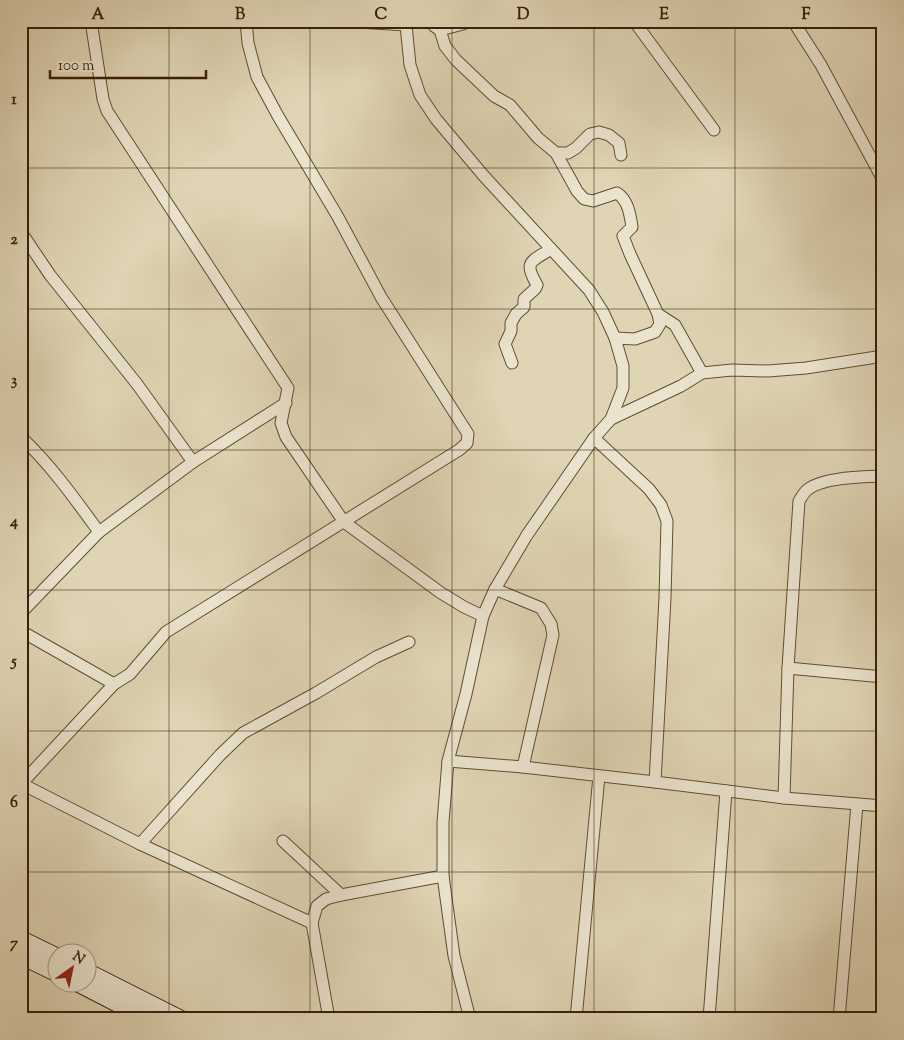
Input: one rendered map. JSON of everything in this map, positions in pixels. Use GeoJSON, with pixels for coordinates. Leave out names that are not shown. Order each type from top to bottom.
{"type":"FeatureCollection","features":[{"type":"Feature","properties":{"kind":"main road"},"geometry":{"type":"LineString","coordinates":[[21,939],[48,952]]}},
{"type":"Feature","properties":{"kind":"main road"},"geometry":{"type":"LineString","coordinates":[[21,956],[48,969]]}},
{"type":"Feature","properties":{"kind":"main road"},"geometry":{"type":"LineString","coordinates":[[98,977],[181,1019]]}},
{"type":"Feature","properties":{"kind":"main road"},"geometry":{"type":"LineString","coordinates":[[94,992],[147,1019]]}},
{"type":"Feature","properties":{"kind":"street"},"geometry":{"type":"LineString","coordinates":[[91,21],[103,99],[107,111],[288,388],[281,423],[286,437],[344,522],[441,593],[483,616]]}},
{"type":"Feature","properties":{"kind":"street"},"geometry":{"type":"LineString","coordinates":[[246,21],[248,43],[261,85],[338,217],[381,297],[468,434],[467,443],[460,450],[166,632],[130,674],[114,684],[21,784],[140,844],[312,923]]}},
{"type":"Feature","properties":{"kind":"street"},"geometry":{"type":"LineString","coordinates":[[342,21],[407,23],[410,66],[420,95],[436,120],[482,175],[589,290],[603,312],[615,338],[624,366],[623,388],[611,419],[594,438],[528,535],[495,589],[483,616],[466,694],[448,761],[443,822],[443,876],[454,956],[470,1019]]}},
{"type":"Feature","properties":{"kind":"street"},"geometry":{"type":"LineString","coordinates":[[430,21],[440,30],[445,46],[456,60],[494,96],[510,105],[538,138],[556,153],[584,200],[593,201],[617,192],[624,197],[632,227],[623,236],[658,314],[660,324],[655,332],[635,339],[615,338]]}},
{"type":"Feature","properties":{"kind":"street"},"geometry":{"type":"LineString","coordinates":[[440,30],[468,21]]}},
{"type":"Feature","properties":{"kind":"street"},"geometry":{"type":"LineString","coordinates":[[634,21],[714,130]]}},
{"type":"Feature","properties":{"kind":"street"},"geometry":{"type":"LineString","coordinates":[[793,21],[821,65],[883,180]]}},
{"type":"Feature","properties":{"kind":"street"},"geometry":{"type":"LineString","coordinates":[[556,153],[568,153],[590,134],[599,132],[609,135],[619,142],[621,155]]}},
{"type":"Feature","properties":{"kind":"street"},"geometry":{"type":"LineString","coordinates":[[21,232],[50,275],[137,384],[193,462]]}},
{"type":"Feature","properties":{"kind":"street"},"geometry":{"type":"LineString","coordinates":[[512,362],[505,344],[511,331],[511,323],[516,314],[524,307],[524,299],[536,289],[537,285],[529,272],[529,266],[533,261],[551,249]]}},
{"type":"Feature","properties":{"kind":"street"},"geometry":{"type":"LineString","coordinates":[[658,314],[675,325],[702,373]]}},
{"type":"Feature","properties":{"kind":"street"},"geometry":{"type":"LineString","coordinates":[[611,419],[681,386],[702,373],[732,370],[768,371],[806,368],[883,356]]}},
{"type":"Feature","properties":{"kind":"street"},"geometry":{"type":"LineString","coordinates":[[22,611],[99,532],[193,462],[286,403]]}},
{"type":"Feature","properties":{"kind":"street"},"geometry":{"type":"LineString","coordinates":[[21,437],[65,485],[99,532]]}},
{"type":"Feature","properties":{"kind":"street"},"geometry":{"type":"LineString","coordinates":[[594,438],[649,490],[661,505],[667,522],[665,598],[655,782]]}},
{"type":"Feature","properties":{"kind":"street"},"geometry":{"type":"LineString","coordinates":[[784,798],[788,668],[799,501],[806,491],[820,483],[840,479],[883,476]]}},
{"type":"Feature","properties":{"kind":"street"},"geometry":{"type":"LineString","coordinates":[[495,589],[540,608],[551,624],[554,635],[523,767]]}},
{"type":"Feature","properties":{"kind":"street"},"geometry":{"type":"LineString","coordinates":[[21,631],[114,684]]}},
{"type":"Feature","properties":{"kind":"street"},"geometry":{"type":"LineString","coordinates":[[140,844],[220,755],[244,733],[316,693],[376,656],[409,642]]}},
{"type":"Feature","properties":{"kind":"street"},"geometry":{"type":"LineString","coordinates":[[788,668],[883,677]]}},
{"type":"Feature","properties":{"kind":"street"},"geometry":{"type":"LineString","coordinates":[[448,761],[523,767],[784,798],[883,806]]}},
{"type":"Feature","properties":{"kind":"street"},"geometry":{"type":"LineString","coordinates":[[576,1019],[599,776]]}},
{"type":"Feature","properties":{"kind":"street"},"geometry":{"type":"LineString","coordinates":[[709,1019],[726,791]]}},
{"type":"Feature","properties":{"kind":"street"},"geometry":{"type":"LineString","coordinates":[[839,1019],[857,804]]}},
{"type":"Feature","properties":{"kind":"street"},"geometry":{"type":"LineString","coordinates":[[283,842],[341,894]]}},
{"type":"Feature","properties":{"kind":"street"},"geometry":{"type":"LineString","coordinates":[[329,1019],[312,923],[317,906],[326,899],[341,894],[443,876]]}}]}
